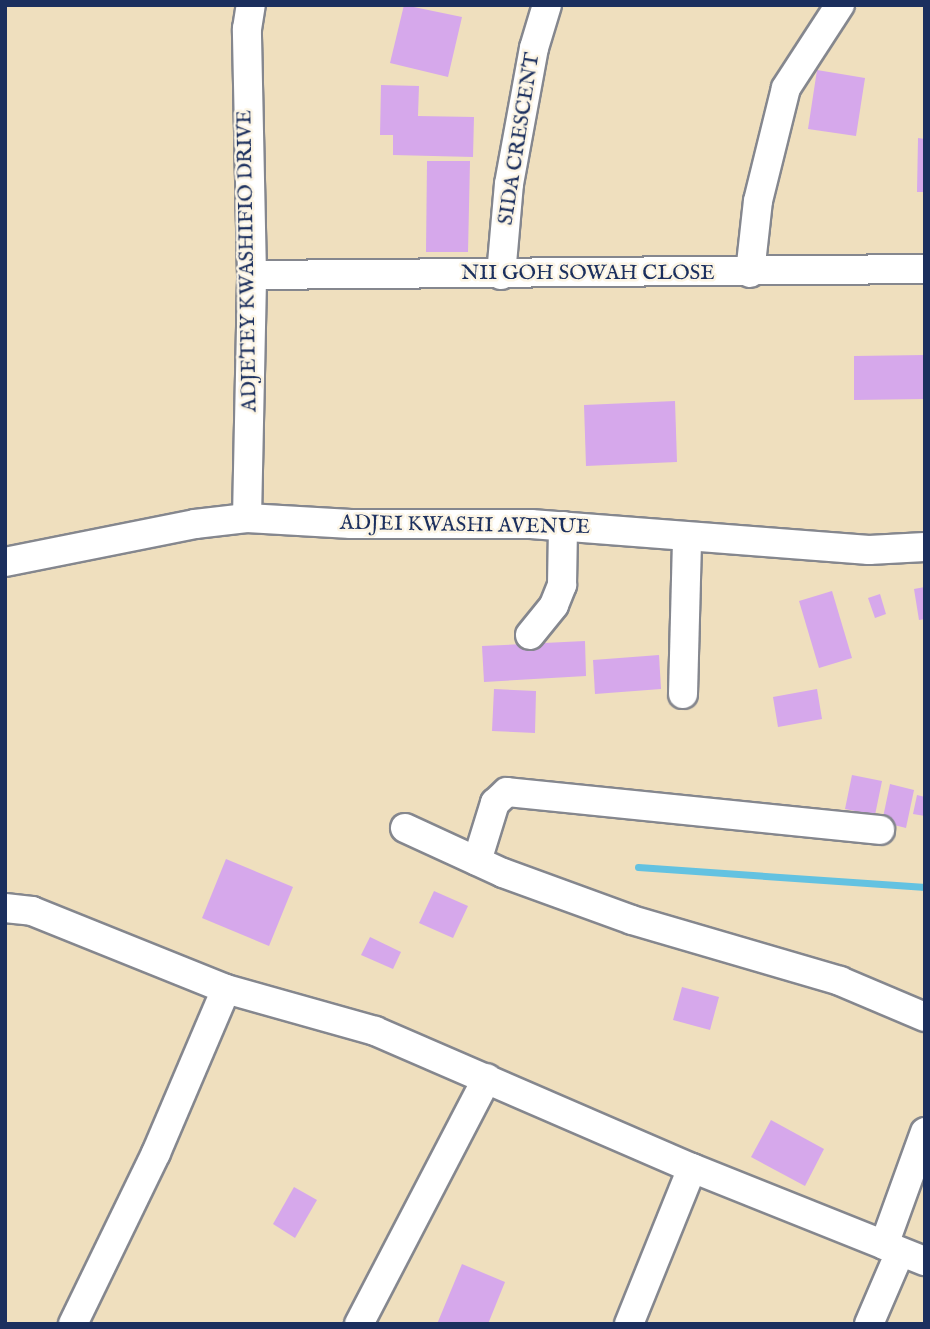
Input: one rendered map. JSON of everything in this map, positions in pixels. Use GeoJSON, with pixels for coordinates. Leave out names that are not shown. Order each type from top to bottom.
{"type":"FeatureCollection","features":[{"type":"Feature","properties":{"kind":"street","name":"ADJETEY KWASHIFIO DRIVE"},"geometry":{"type":"LineString","coordinates":[[247,517],[252,275],[247,68],[251,5]]}},
{"type":"Feature","properties":{"kind":"street","name":"SIDA CRESCENT"},"geometry":{"type":"LineString","coordinates":[[501,275],[511,172],[534,48],[547,5]]}},
{"type":"Feature","properties":{"kind":"street"},"geometry":{"type":"LineString","coordinates":[[750,273],[758,201],[786,88],[840,5]]}},
{"type":"Feature","properties":{"kind":"street","name":"NII GOH SOWAH CLOSE"},"geometry":{"type":"LineString","coordinates":[[252,275],[750,273],[925,269]]}},
{"type":"Feature","properties":{"kind":"street","name":"ADJEI KWASHI AVENUE"},"geometry":{"type":"LineString","coordinates":[[27,558],[247,517],[299,523],[563,526],[687,538],[869,550],[925,548]]}},
{"type":"Feature","properties":{"kind":"street"},"geometry":{"type":"LineString","coordinates":[[530,635],[554,605],[562,585],[563,526]]}},
{"type":"Feature","properties":{"kind":"street"},"geometry":{"type":"LineString","coordinates":[[684,694],[687,538]]}},
{"type":"Feature","properties":{"kind":"street"},"geometry":{"type":"LineString","coordinates":[[477,861],[488,833],[495,803],[506,792],[880,830]]}},
{"type":"Feature","properties":{"kind":"street"},"geometry":{"type":"LineString","coordinates":[[405,828],[477,861],[632,920],[840,981],[925,1017]]}},
{"type":"Feature","properties":{"kind":"street"},"geometry":{"type":"LineString","coordinates":[[5,908],[32,911],[226,989],[375,1031],[692,1168],[903,1252]]}},
{"type":"Feature","properties":{"kind":"street"},"geometry":{"type":"LineString","coordinates":[[73,1324],[156,1153],[226,989]]}},
{"type":"Feature","properties":{"kind":"street"},"geometry":{"type":"LineString","coordinates":[[359,1324],[487,1078]]}},
{"type":"Feature","properties":{"kind":"street"},"geometry":{"type":"LineString","coordinates":[[869,1324],[903,1252],[925,1132]]}},
{"type":"Feature","properties":{"kind":"street"},"geometry":{"type":"LineString","coordinates":[[629,1324],[692,1168]]}},
{"type":"Feature","properties":{"kind":"building"},"geometry":{"type":"Polygon","coordinates":[[[404,5],[462,17],[448,77],[390,63],[404,5]]]}},
{"type":"Feature","properties":{"kind":"building"},"geometry":{"type":"Polygon","coordinates":[[[817,70],[865,78],[856,136],[808,129],[817,70]]]}},
{"type":"Feature","properties":{"kind":"building"},"geometry":{"type":"Polygon","coordinates":[[[381,85],[419,86],[418,116],[474,117],[473,157],[393,155],[393,135],[380,135],[381,85]]]}},
{"type":"Feature","properties":{"kind":"building"},"geometry":{"type":"Polygon","coordinates":[[[918,138],[925,139],[925,192],[917,192],[918,138]]]}},
{"type":"Feature","properties":{"kind":"building"},"geometry":{"type":"Polygon","coordinates":[[[427,161],[470,161],[468,252],[426,252],[427,161]]]}},
{"type":"Feature","properties":{"kind":"building"},"geometry":{"type":"Polygon","coordinates":[[[925,355],[925,399],[854,400],[854,356],[925,355]]]}},
{"type":"Feature","properties":{"kind":"building"},"geometry":{"type":"Polygon","coordinates":[[[675,401],[677,462],[586,466],[584,405],[675,401]]]}},
{"type":"Feature","properties":{"kind":"building"},"geometry":{"type":"Polygon","coordinates":[[[925,587],[925,619],[919,620],[914,589],[925,587]]]}},
{"type":"Feature","properties":{"kind":"building"},"geometry":{"type":"Polygon","coordinates":[[[832,591],[852,658],[819,668],[799,601],[832,591]]]}},
{"type":"Feature","properties":{"kind":"building"},"geometry":{"type":"Polygon","coordinates":[[[880,594],[886,614],[875,618],[868,598],[880,594]]]}},
{"type":"Feature","properties":{"kind":"building"},"geometry":{"type":"Polygon","coordinates":[[[585,641],[586,676],[484,682],[482,646],[585,641]]]}},
{"type":"Feature","properties":{"kind":"building"},"geometry":{"type":"Polygon","coordinates":[[[659,655],[661,689],[595,694],[593,660],[659,655]]]}},
{"type":"Feature","properties":{"kind":"building"},"geometry":{"type":"Polygon","coordinates":[[[494,689],[536,691],[535,733],[492,731],[494,689]]]}},
{"type":"Feature","properties":{"kind":"building"},"geometry":{"type":"Polygon","coordinates":[[[817,689],[822,719],[778,727],[773,697],[817,689]]]}},
{"type":"Feature","properties":{"kind":"building"},"geometry":{"type":"Polygon","coordinates":[[[852,775],[882,781],[875,815],[845,809],[852,775]]]}},
{"type":"Feature","properties":{"kind":"building"},"geometry":{"type":"Polygon","coordinates":[[[890,784],[914,790],[906,828],[882,822],[890,784]]]}},
{"type":"Feature","properties":{"kind":"building"},"geometry":{"type":"Polygon","coordinates":[[[917,795],[925,797],[925,816],[913,814],[917,795]]]}},
{"type":"Feature","properties":{"kind":"building"},"geometry":{"type":"Polygon","coordinates":[[[226,859],[293,887],[269,946],[202,918],[226,859]]]}},
{"type":"Feature","properties":{"kind":"building"},"geometry":{"type":"Polygon","coordinates":[[[434,891],[468,906],[453,938],[419,923],[434,891]]]}},
{"type":"Feature","properties":{"kind":"building"},"geometry":{"type":"Polygon","coordinates":[[[370,937],[401,952],[393,969],[361,955],[370,937]]]}},
{"type":"Feature","properties":{"kind":"building"},"geometry":{"type":"Polygon","coordinates":[[[682,987],[719,997],[710,1030],[673,1020],[682,987]]]}},
{"type":"Feature","properties":{"kind":"building"},"geometry":{"type":"Polygon","coordinates":[[[771,1120],[824,1149],[805,1186],[751,1157],[771,1120]]]}},
{"type":"Feature","properties":{"kind":"building"},"geometry":{"type":"Polygon","coordinates":[[[294,1187],[317,1200],[295,1238],[273,1224],[294,1187]]]}},
{"type":"Feature","properties":{"kind":"building"},"geometry":{"type":"Polygon","coordinates":[[[462,1264],[505,1282],[488,1324],[437,1324],[462,1264]]]}},
{"type":"Feature","properties":{"kind":"waterway"},"geometry":{"type":"LineString","coordinates":[[638,867],[925,887]]}}]}
